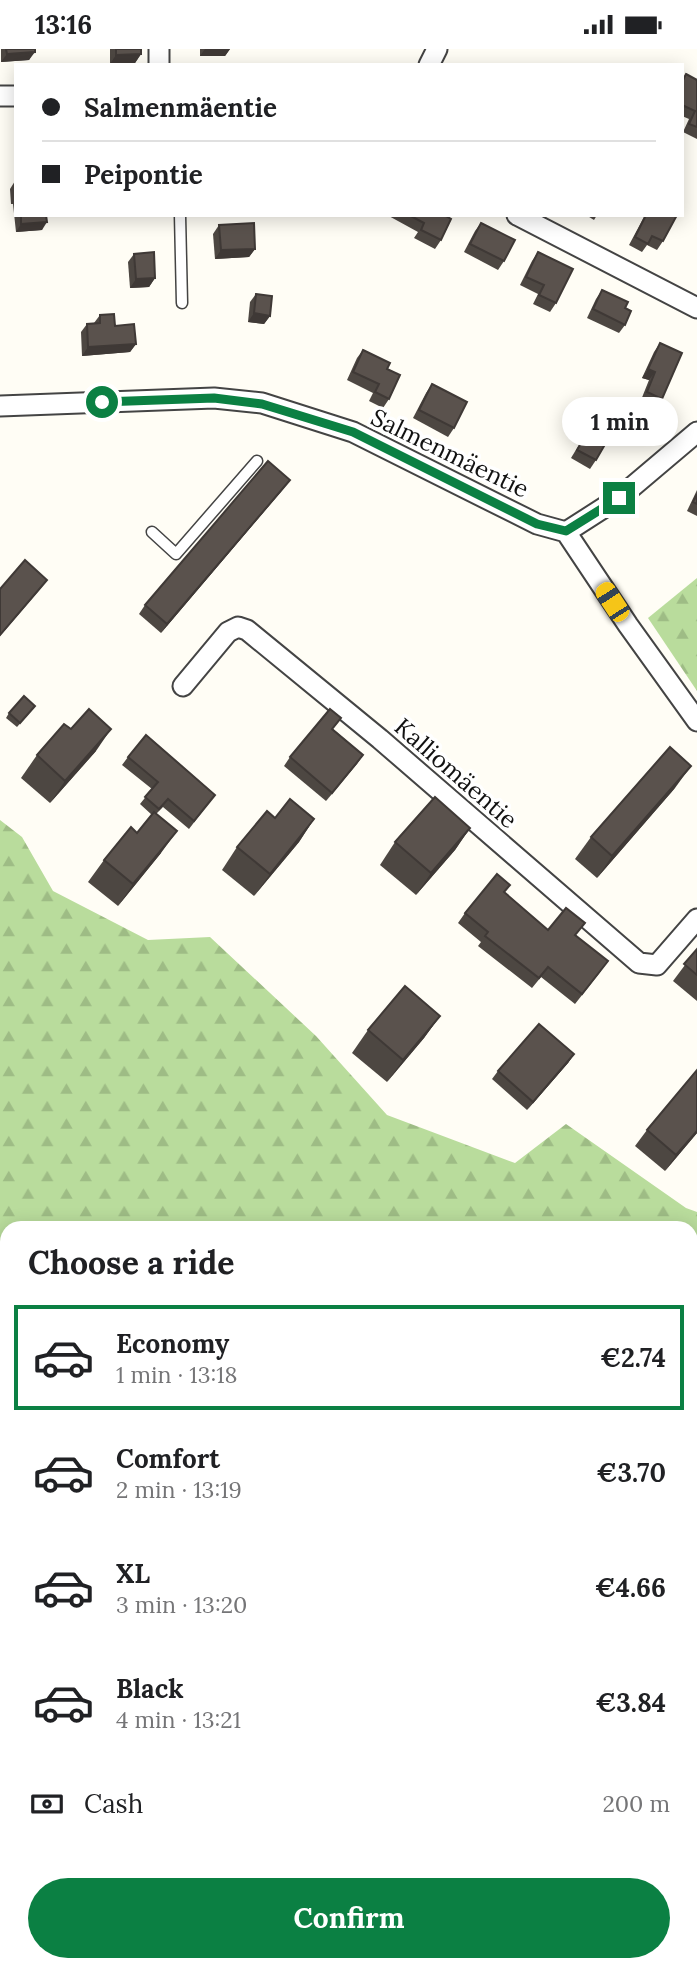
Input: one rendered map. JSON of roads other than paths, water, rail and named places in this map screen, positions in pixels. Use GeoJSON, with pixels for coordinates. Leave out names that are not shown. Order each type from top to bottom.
{"type":"FeatureCollection","features":[{"type":"Feature","properties":{"kind":"street"},"geometry":{"type":"LineString","coordinates":[[521,217],[697,308]]}},
{"type":"Feature","properties":{"kind":"street","name":"Salmenmäentie"},"geometry":{"type":"LineString","coordinates":[[0,406],[214,398],[262,404],[353,432],[537,524],[566,531]]}},
{"type":"Feature","properties":{"kind":"street"},"geometry":{"type":"LineString","coordinates":[[697,432],[619,498],[566,531],[628,625],[697,721]]}},
{"type":"Feature","properties":{"kind":"street","name":"Kalliomäentie"},"geometry":{"type":"LineString","coordinates":[[183,686],[228,632],[238,627],[247,630],[380,739],[639,963],[657,965],[697,919]]}},
{"type":"Feature","properties":{"kind":"lane"},"geometry":{"type":"LineString","coordinates":[[180,217],[182,303]]}},
{"type":"Feature","properties":{"kind":"lane"},"geometry":{"type":"LineString","coordinates":[[152,532],[176,554],[257,461]]}}]}
